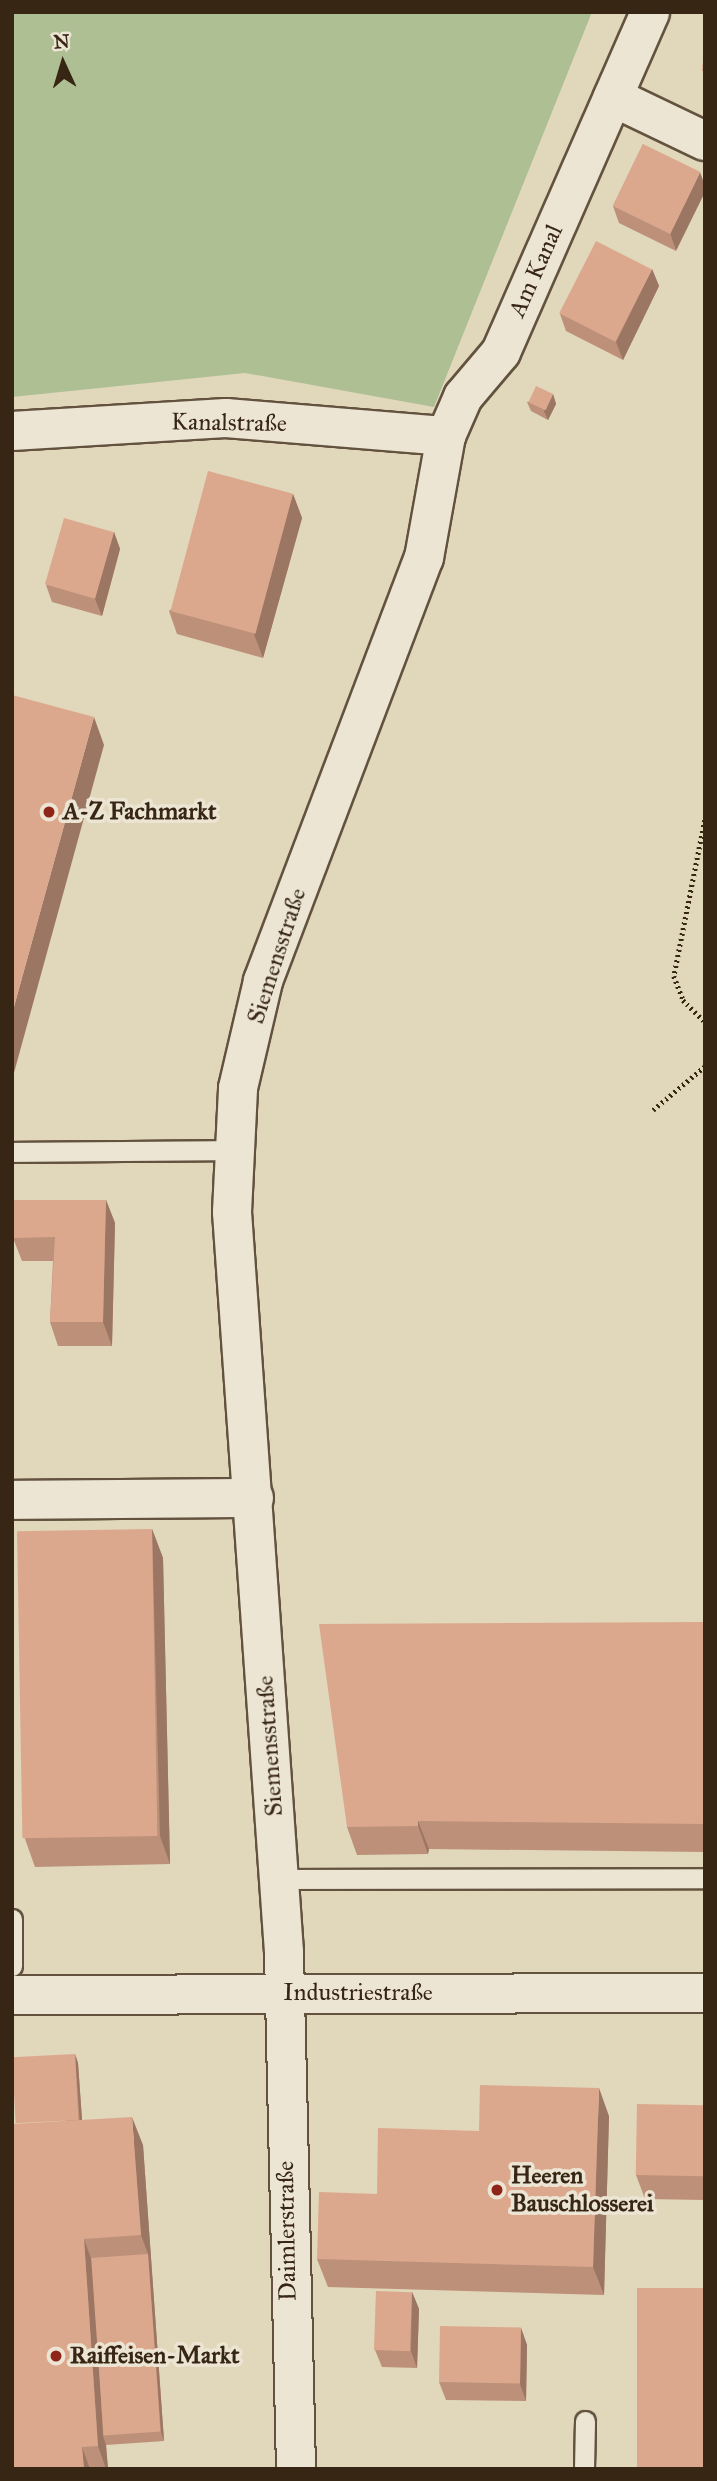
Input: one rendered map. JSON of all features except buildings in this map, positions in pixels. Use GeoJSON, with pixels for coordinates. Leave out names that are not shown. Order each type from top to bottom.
{"type":"FeatureCollection","features":[{"type":"Feature","properties":{"kind":"street","name":"Am Kanal"},"geometry":{"type":"LineString","coordinates":[[446,436],[463,397],[501,352],[650,12]]}},
{"type":"Feature","properties":{"kind":"street"},"geometry":{"type":"LineString","coordinates":[[612,97],[705,141]]}},
{"type":"Feature","properties":{"kind":"street","name":"Kanalstraße"},"geometry":{"type":"LineString","coordinates":[[12,431],[226,418],[446,436]]}},
{"type":"Feature","properties":{"kind":"street","name":"Siemensstraße"},"geometry":{"type":"LineString","coordinates":[[285,1993],[254,1498],[232,1212],[238,1088],[264,981],[424,558],[446,436]]}},
{"type":"Feature","properties":{"kind":"street"},"geometry":{"type":"LineString","coordinates":[[12,1500],[254,1498]]}},
{"type":"Feature","properties":{"kind":"street","name":"Daimlerstraße"},"geometry":{"type":"LineString","coordinates":[[285,1993],[296,2469]]}},
{"type":"Feature","properties":{"kind":"street","name":"Industriestraße"},"geometry":{"type":"LineString","coordinates":[[12,1994],[705,1993]]}},
{"type":"Feature","properties":{"kind":"lane"},"geometry":{"type":"LineString","coordinates":[[12,1152],[235,1150]]}},
{"type":"Feature","properties":{"kind":"lane"},"geometry":{"type":"LineString","coordinates":[[279,1879],[705,1878]]}},
{"type":"Feature","properties":{"kind":"lane"},"geometry":{"type":"LineString","coordinates":[[12,1919],[12,1966]]}},
{"type":"Feature","properties":{"kind":"lane"},"geometry":{"type":"LineString","coordinates":[[584,2469],[585,2421]]}},
{"type":"Feature","properties":{"kind":"path"},"geometry":{"type":"LineString","coordinates":[[705,820],[674,976],[683,1000],[705,1022]]}},
{"type":"Feature","properties":{"kind":"path"},"geometry":{"type":"LineString","coordinates":[[653,1110],[705,1066]]}},
{"type":"Feature","properties":{"kind":"green space"},"geometry":{"type":"Polygon","coordinates":[[[12,12],[592,12],[434,407],[245,373],[12,397],[12,12]]]}},
{"type":"Feature","properties":{"kind":"place","name":"A-Z Fachmarkt"},"geometry":{"type":"Point","coordinates":[49,812]}},
{"type":"Feature","properties":{"kind":"place","name":"Heeren Bauschlosserei"},"geometry":{"type":"Point","coordinates":[497,2190]}},
{"type":"Feature","properties":{"kind":"place","name":"Raiffeisen-Markt"},"geometry":{"type":"Point","coordinates":[56,2356]}}]}
